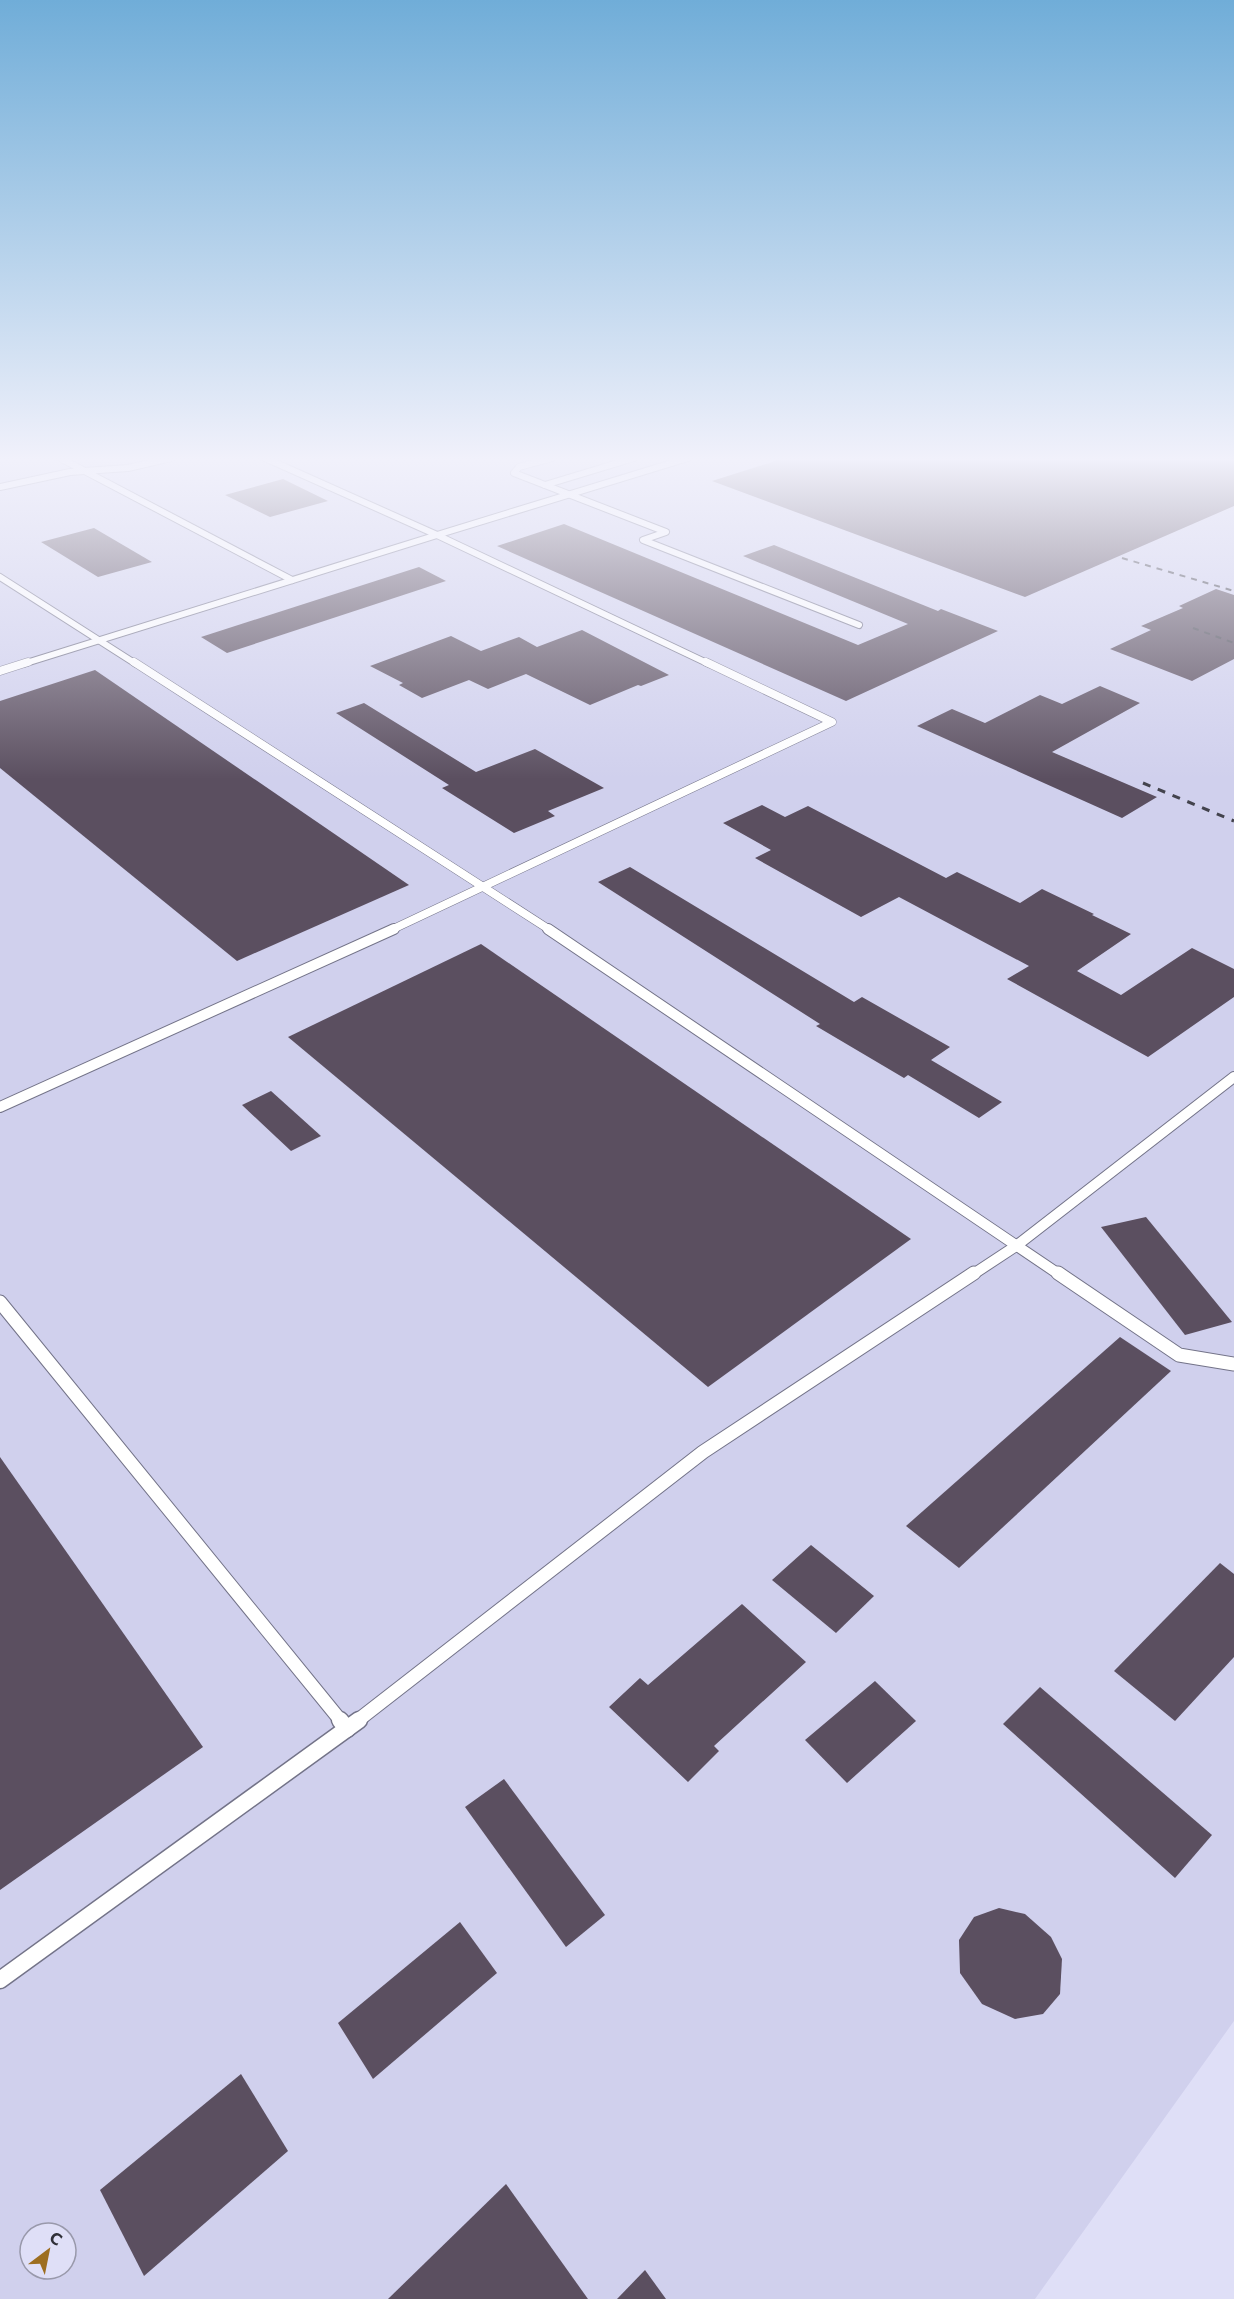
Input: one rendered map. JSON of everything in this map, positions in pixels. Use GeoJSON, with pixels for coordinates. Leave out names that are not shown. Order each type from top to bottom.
{"type":"FeatureCollection","features":[{"type":"Feature","properties":{"kind":"lane"},"geometry":{"type":"LineString","coordinates":[[264,565],[292,580]]}},
{"type":"Feature","properties":{"kind":"lane"},"geometry":{"type":"LineString","coordinates":[[0,671],[340,565]]}},
{"type":"Feature","properties":{"kind":"lane"},"geometry":{"type":"LineString","coordinates":[[0,1107],[486,887],[832,722],[499,565]]}},
{"type":"Feature","properties":{"kind":"lane"},"geometry":{"type":"LineString","coordinates":[[707,565],[859,625]]}},
{"type":"Feature","properties":{"kind":"lane"},"geometry":{"type":"LineString","coordinates":[[0,577],[486,887],[1179,1355],[1234,1364]]}},
{"type":"Feature","properties":{"kind":"lane"},"geometry":{"type":"LineString","coordinates":[[0,1980],[347,1730],[703,1452],[1016,1246],[1234,1077]]}},
{"type":"Feature","properties":{"kind":"lane"},"geometry":{"type":"LineString","coordinates":[[0,1302],[347,1730]]}},
{"type":"Feature","properties":{"kind":"shaded area"},"geometry":{"type":"Polygon","coordinates":[[[0,565],[1234,565],[1234,2021],[1035,2299],[0,2299],[0,565]]]}},
{"type":"Feature","properties":{"kind":"building"},"geometry":{"type":"Polygon","coordinates":[[[79,565],[140,565],[98,577],[79,565]]]}},
{"type":"Feature","properties":{"kind":"building"},"geometry":{"type":"Polygon","coordinates":[[[540,565],[664,565],[858,645],[908,624],[766,565],[824,565],[938,611],[941,609],[998,631],[846,701],[540,565]]]}},
{"type":"Feature","properties":{"kind":"building"},"geometry":{"type":"Polygon","coordinates":[[[939,565],[1098,565],[1025,597],[939,565]]]}},
{"type":"Feature","properties":{"kind":"building"},"geometry":{"type":"Polygon","coordinates":[[[419,567],[446,581],[227,653],[201,637],[419,567]]]}},
{"type":"Feature","properties":{"kind":"building"},"geometry":{"type":"Polygon","coordinates":[[[1216,589],[1234,595],[1234,659],[1192,681],[1110,649],[1151,630],[1141,626],[1183,608],[1179,606],[1216,589]]]}},
{"type":"Feature","properties":{"kind":"building"},"geometry":{"type":"Polygon","coordinates":[[[582,630],[669,675],[590,705],[526,674],[488,689],[469,680],[422,698],[399,685],[403,683],[370,666],[451,636],[481,651],[519,637],[537,647],[582,630]]]}},
{"type":"Feature","properties":{"kind":"building"},"geometry":{"type":"Polygon","coordinates":[[[95,670],[409,885],[237,961],[0,768],[0,701],[95,670]]]}},
{"type":"Feature","properties":{"kind":"building"},"geometry":{"type":"Polygon","coordinates":[[[1100,686],[1140,703],[1052,752],[1157,797],[1122,818],[917,726],[952,709],[985,723],[1040,695],[1062,704],[1100,686]]]}},
{"type":"Feature","properties":{"kind":"building"},"geometry":{"type":"Polygon","coordinates":[[[364,703],[476,772],[535,749],[604,788],[548,811],[555,816],[514,833],[442,788],[449,785],[336,713],[364,703]]]}},
{"type":"Feature","properties":{"kind":"building"},"geometry":{"type":"Polygon","coordinates":[[[762,805],[785,817],[808,806],[946,878],[957,872],[1020,903],[1042,889],[1094,914],[1092,915],[1131,934],[1077,971],[1121,995],[1192,948],[1234,969],[1234,997],[1148,1057],[1007,979],[1029,966],[899,897],[861,917],[755,858],[771,850],[723,823],[762,805]]]}},
{"type":"Feature","properties":{"kind":"building"},"geometry":{"type":"Polygon","coordinates":[[[630,867],[854,1002],[862,997],[950,1047],[931,1060],[1002,1102],[979,1118],[908,1075],[904,1078],[816,1026],[820,1024],[598,882],[630,867]]]}},
{"type":"Feature","properties":{"kind":"building"},"geometry":{"type":"Polygon","coordinates":[[[481,944],[911,1239],[708,1387],[288,1037],[481,944]]]}},
{"type":"Feature","properties":{"kind":"building"},"geometry":{"type":"Polygon","coordinates":[[[271,1091],[321,1136],[291,1151],[242,1105],[271,1091]]]}},
{"type":"Feature","properties":{"kind":"building"},"geometry":{"type":"Polygon","coordinates":[[[1146,1217],[1232,1322],[1185,1335],[1101,1227],[1146,1217]]]}},
{"type":"Feature","properties":{"kind":"building"},"geometry":{"type":"Polygon","coordinates":[[[1120,1337],[1171,1371],[959,1568],[906,1526],[1120,1337]]]}},
{"type":"Feature","properties":{"kind":"building"},"geometry":{"type":"Polygon","coordinates":[[[0,1457],[203,1747],[0,1890],[0,1457]]]}},
{"type":"Feature","properties":{"kind":"building"},"geometry":{"type":"Polygon","coordinates":[[[811,1545],[874,1596],[836,1633],[772,1580],[811,1545]]]}},
{"type":"Feature","properties":{"kind":"building"},"geometry":{"type":"Polygon","coordinates":[[[1220,1563],[1234,1574],[1234,1657],[1175,1721],[1114,1671],[1220,1563]]]}},
{"type":"Feature","properties":{"kind":"building"},"geometry":{"type":"Polygon","coordinates":[[[742,1604],[806,1662],[714,1746],[719,1751],[688,1782],[609,1707],[640,1678],[648,1685],[742,1604]]]}},
{"type":"Feature","properties":{"kind":"building"},"geometry":{"type":"Polygon","coordinates":[[[875,1681],[916,1721],[847,1783],[805,1740],[875,1681]]]}},
{"type":"Feature","properties":{"kind":"building"},"geometry":{"type":"Polygon","coordinates":[[[1040,1687],[1212,1835],[1175,1878],[1003,1724],[1040,1687]]]}},
{"type":"Feature","properties":{"kind":"building"},"geometry":{"type":"Polygon","coordinates":[[[504,1779],[605,1915],[566,1947],[465,1807],[504,1779]]]}},
{"type":"Feature","properties":{"kind":"building"},"geometry":{"type":"Polygon","coordinates":[[[999,1908],[1025,1914],[1051,1937],[1062,1959],[1060,1994],[1043,2014],[1015,2019],[982,2004],[960,1973],[959,1940],[974,1917],[999,1908]]]}},
{"type":"Feature","properties":{"kind":"building"},"geometry":{"type":"Polygon","coordinates":[[[460,1922],[497,1973],[373,2079],[338,2023],[460,1922]]]}},
{"type":"Feature","properties":{"kind":"building"},"geometry":{"type":"Polygon","coordinates":[[[241,2074],[288,2151],[144,2276],[100,2190],[241,2074]]]}},
{"type":"Feature","properties":{"kind":"building"},"geometry":{"type":"Polygon","coordinates":[[[506,2184],[588,2299],[388,2299],[506,2184]]]}},
{"type":"Feature","properties":{"kind":"building"},"geometry":{"type":"Polygon","coordinates":[[[645,2270],[666,2299],[617,2299],[645,2270]]]}},
{"type":"Feature","properties":{"kind":"railway"},"geometry":{"type":"LineString","coordinates":[[1147,565],[1234,591]]}},
{"type":"Feature","properties":{"kind":"railway"},"geometry":{"type":"LineString","coordinates":[[1193,628],[1234,643]]}},
{"type":"Feature","properties":{"kind":"railway"},"geometry":{"type":"LineString","coordinates":[[1143,783],[1234,821]]}}]}
